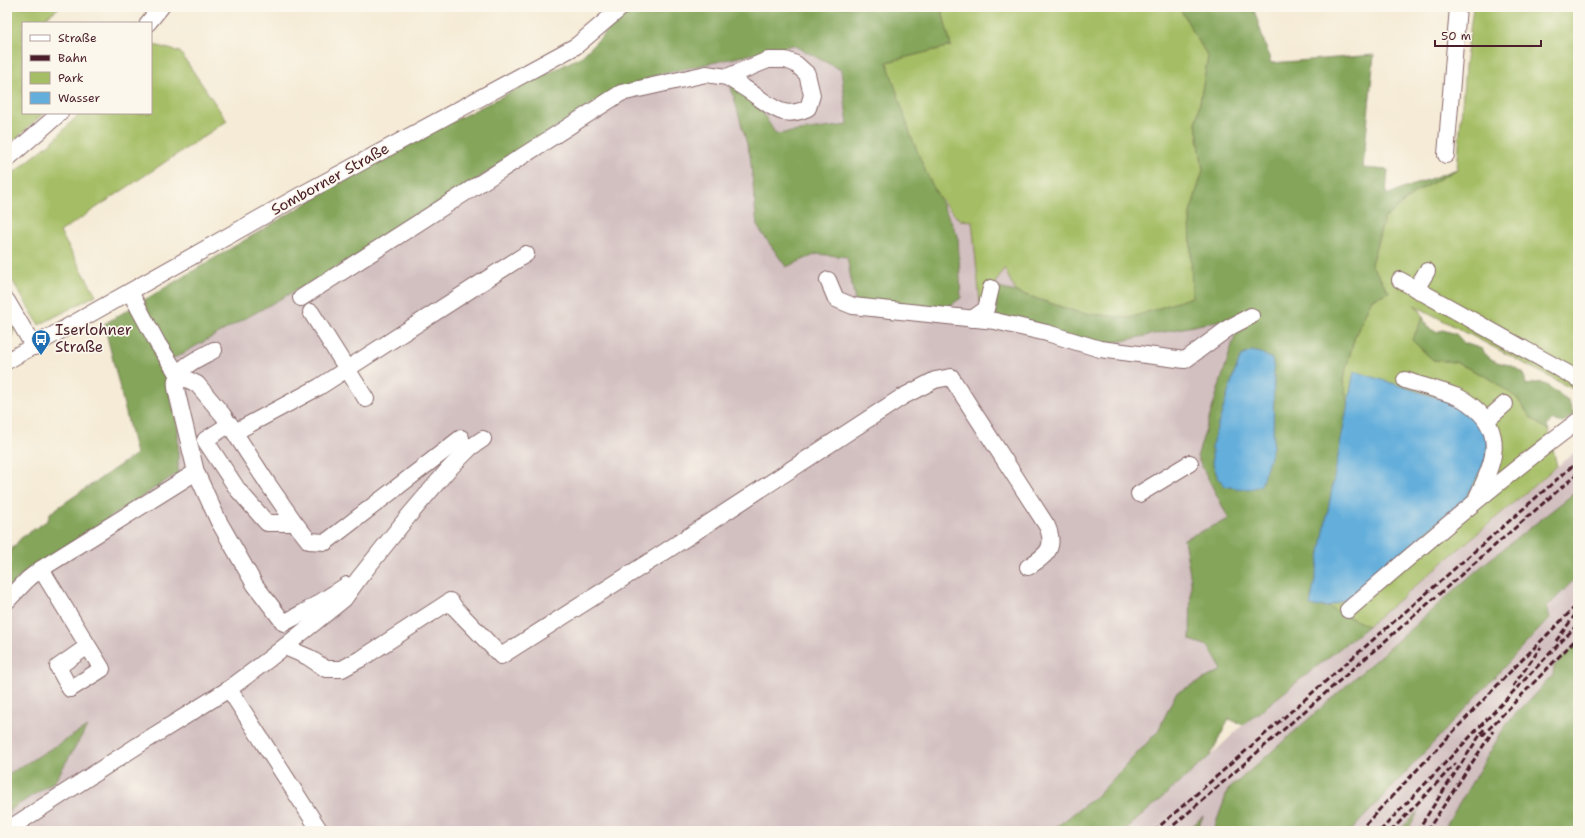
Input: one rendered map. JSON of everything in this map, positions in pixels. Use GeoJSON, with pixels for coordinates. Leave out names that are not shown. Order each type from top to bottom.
{"type":"FeatureCollection","features":[{"type":"Feature","properties":{"kind":"street"},"geometry":{"type":"LineString","coordinates":[[149,22],[161,7]]}},
{"type":"Feature","properties":{"kind":"street","name":"Somborner Straße"},"geometry":{"type":"LineString","coordinates":[[7,361],[299,196],[576,46],[622,7]]}},
{"type":"Feature","properties":{"kind":"street"},"geometry":{"type":"LineString","coordinates":[[1446,155],[1458,7]]}},
{"type":"Feature","properties":{"kind":"street"},"geometry":{"type":"LineString","coordinates":[[301,298],[621,94],[706,74],[727,77],[771,108],[787,113],[800,112],[808,108],[812,95],[807,74],[796,64],[786,60],[768,60],[727,77]]}},
{"type":"Feature","properties":{"kind":"street"},"geometry":{"type":"LineString","coordinates":[[7,160],[59,114]]}},
{"type":"Feature","properties":{"kind":"street"},"geometry":{"type":"LineString","coordinates":[[295,523],[267,523],[238,490],[205,440],[319,386],[526,254]]}},
{"type":"Feature","properties":{"kind":"street"},"geometry":{"type":"LineString","coordinates":[[1416,289],[1426,270]]}},
{"type":"Feature","properties":{"kind":"street"},"geometry":{"type":"LineString","coordinates":[[828,280],[836,299],[853,306],[996,321],[1100,349],[1185,360],[1230,327],[1251,316]]}},
{"type":"Feature","properties":{"kind":"street"},"geometry":{"type":"LineString","coordinates":[[1400,280],[1578,380]]}},
{"type":"Feature","properties":{"kind":"street"},"geometry":{"type":"LineString","coordinates":[[972,319],[986,309],[992,288]]}},
{"type":"Feature","properties":{"kind":"street"},"geometry":{"type":"LineString","coordinates":[[130,292],[158,344],[178,375],[197,384],[232,428],[268,484],[309,541],[326,542],[461,438]]}},
{"type":"Feature","properties":{"kind":"street"},"geometry":{"type":"LineString","coordinates":[[7,301],[34,347]]}},
{"type":"Feature","properties":{"kind":"street"},"geometry":{"type":"LineString","coordinates":[[311,312],[366,399]]}},
{"type":"Feature","properties":{"kind":"street"},"geometry":{"type":"LineString","coordinates":[[214,350],[192,363],[178,375],[176,382],[176,393],[196,472],[218,520],[254,585],[284,623],[308,610],[359,578]]}},
{"type":"Feature","properties":{"kind":"street"},"geometry":{"type":"LineString","coordinates":[[285,647],[308,657],[326,669],[342,669],[364,657],[450,601],[501,656],[666,552],[902,397],[936,380],[950,377],[1043,520],[1052,537],[1051,546],[1044,556],[1028,567]]}},
{"type":"Feature","properties":{"kind":"street"},"geometry":{"type":"LineString","coordinates":[[1405,380],[1459,397],[1476,408],[1486,420],[1494,439],[1493,459],[1487,476],[1474,502]]}},
{"type":"Feature","properties":{"kind":"street"},"geometry":{"type":"LineString","coordinates":[[1486,420],[1505,404]]}},
{"type":"Feature","properties":{"kind":"street"},"geometry":{"type":"LineString","coordinates":[[1348,610],[1474,502],[1578,421]]}},
{"type":"Feature","properties":{"kind":"street"},"geometry":{"type":"LineString","coordinates":[[7,830],[228,689],[285,647],[344,599],[406,519],[447,471],[471,447],[483,439]]}},
{"type":"Feature","properties":{"kind":"street"},"geometry":{"type":"LineString","coordinates":[[1139,494],[1190,463]]}},
{"type":"Feature","properties":{"kind":"street"},"geometry":{"type":"LineString","coordinates":[[7,601],[28,579],[41,570],[196,472]]}},
{"type":"Feature","properties":{"kind":"street"},"geometry":{"type":"LineString","coordinates":[[41,570],[88,646]]}},
{"type":"Feature","properties":{"kind":"street"},"geometry":{"type":"LineString","coordinates":[[228,689],[320,831]]}},
{"type":"Feature","properties":{"kind":"shaded area"},"geometry":{"type":"Polygon","coordinates":[[[631,7],[1253,7],[1271,63],[1312,665],[1188,707],[1158,731],[1100,793],[1051,831],[7,831],[7,555],[21,538],[48,520],[50,513],[136,454],[104,324],[396,150],[582,56],[631,7]]]}},
{"type":"Feature","properties":{"kind":"shaded area"},"geometry":{"type":"Polygon","coordinates":[[[1578,449],[1578,490],[1484,564],[1228,790],[1213,831],[1197,831],[1202,817],[1187,831],[1124,831],[1243,725],[1368,626],[1578,449]]]}},
{"type":"Feature","properties":{"kind":"shaded area"},"geometry":{"type":"Polygon","coordinates":[[[1578,576],[1578,643],[1554,666],[1553,675],[1507,723],[1443,831],[1407,831],[1418,811],[1399,831],[1351,831],[1550,619],[1547,607],[1578,576]]]}},
{"type":"Feature","properties":{"kind":"green space"},"geometry":{"type":"Polygon","coordinates":[[[7,7],[60,7],[44,19],[54,22],[22,22],[22,114],[43,114],[7,147],[7,7]]]}},
{"type":"Feature","properties":{"kind":"green space"},"geometry":{"type":"Polygon","coordinates":[[[631,7],[941,7],[951,46],[887,62],[911,136],[926,172],[958,236],[961,298],[948,307],[855,302],[847,257],[817,254],[786,267],[757,226],[750,155],[730,84],[757,104],[776,134],[848,125],[841,70],[793,45],[657,75],[601,98],[375,246],[162,365],[178,426],[178,473],[35,566],[7,589],[7,555],[21,538],[48,520],[50,513],[136,454],[104,324],[396,150],[582,56],[631,7]]]}},
{"type":"Feature","properties":{"kind":"green space"},"geometry":{"type":"Polygon","coordinates":[[[941,7],[1179,7],[1208,57],[1196,124],[1203,170],[1190,214],[1192,297],[1130,318],[1080,313],[1016,292],[1004,268],[984,303],[980,302],[972,221],[960,220],[941,200],[930,182],[908,131],[887,62],[951,46],[941,7]]]}},
{"type":"Feature","properties":{"kind":"green space"},"geometry":{"type":"Polygon","coordinates":[[[1179,7],[1253,7],[1271,63],[1374,55],[1363,168],[1388,170],[1386,195],[1457,169],[1416,192],[1384,219],[1371,264],[1389,292],[1372,299],[1355,336],[1343,380],[1356,447],[1328,607],[1368,626],[1243,725],[1229,719],[1210,756],[1124,831],[1051,831],[1100,793],[1158,731],[1176,693],[1222,670],[1208,646],[1190,640],[1191,581],[1184,539],[1229,519],[1197,457],[1241,316],[1102,345],[997,317],[994,287],[1016,292],[1080,313],[1130,318],[1192,297],[1190,213],[1203,170],[1196,124],[1208,57],[1179,7]]]}},
{"type":"Feature","properties":{"kind":"green space"},"geometry":{"type":"Polygon","coordinates":[[[1473,7],[1578,7],[1578,392],[1414,305],[1420,310],[1423,317],[1412,340],[1433,360],[1455,362],[1489,378],[1517,398],[1531,418],[1549,431],[1557,466],[1368,626],[1328,607],[1356,447],[1343,380],[1355,336],[1372,299],[1389,292],[1371,264],[1384,219],[1416,192],[1457,169],[1465,67],[1473,7]]]}},
{"type":"Feature","properties":{"kind":"green space"},"geometry":{"type":"Polygon","coordinates":[[[152,44],[180,52],[227,121],[60,232],[96,295],[39,325],[7,272],[7,178],[53,141],[79,114],[152,114],[152,44]]]}},
{"type":"Feature","properties":{"kind":"green space"},"geometry":{"type":"Polygon","coordinates":[[[7,314],[15,326],[10,343],[7,345],[7,314]]]}},
{"type":"Feature","properties":{"kind":"green space"},"geometry":{"type":"Polygon","coordinates":[[[1423,317],[1427,327],[1436,332],[1443,330],[1456,334],[1464,343],[1482,349],[1487,356],[1494,360],[1517,369],[1524,374],[1526,385],[1542,382],[1568,400],[1574,414],[1563,423],[1553,420],[1547,425],[1549,431],[1531,418],[1517,398],[1489,378],[1455,362],[1433,360],[1412,340],[1423,317]]]}},
{"type":"Feature","properties":{"kind":"green space"},"geometry":{"type":"Polygon","coordinates":[[[1578,490],[1578,576],[1547,607],[1550,618],[1351,831],[1213,831],[1228,790],[1484,564],[1578,490]]]}},
{"type":"Feature","properties":{"kind":"green space"},"geometry":{"type":"Polygon","coordinates":[[[1578,643],[1578,831],[1443,831],[1507,723],[1553,675],[1554,666],[1578,643]]]}},
{"type":"Feature","properties":{"kind":"green space"},"geometry":{"type":"Polygon","coordinates":[[[87,727],[55,781],[7,812],[7,775],[87,727]]]}},
{"type":"Feature","properties":{"kind":"green space"},"geometry":{"type":"Polygon","coordinates":[[[1420,809],[1407,831],[1399,831],[1420,809]]]}},
{"type":"Feature","properties":{"kind":"green space"},"geometry":{"type":"Polygon","coordinates":[[[1203,816],[1197,831],[1187,831],[1203,816]]]}},
{"type":"Feature","properties":{"kind":"water"},"geometry":{"type":"Polygon","coordinates":[[[1252,351],[1261,353],[1272,359],[1274,370],[1273,447],[1261,485],[1243,489],[1225,486],[1218,478],[1212,461],[1212,444],[1241,356],[1252,351]]]}},
{"type":"Feature","properties":{"kind":"water"},"geometry":{"type":"Polygon","coordinates":[[[1354,371],[1457,404],[1472,413],[1489,440],[1486,458],[1479,475],[1465,499],[1347,599],[1328,607],[1310,606],[1354,371]]]}},
{"type":"Feature","properties":{"kind":"railway"},"geometry":{"type":"LineString","coordinates":[[1154,831],[1578,461]]}},
{"type":"Feature","properties":{"kind":"railway"},"geometry":{"type":"LineString","coordinates":[[1167,831],[1578,473]]}},
{"type":"Feature","properties":{"kind":"railway"},"geometry":{"type":"LineString","coordinates":[[1359,831],[1508,674],[1578,604]]}},
{"type":"Feature","properties":{"kind":"railway"},"geometry":{"type":"LineString","coordinates":[[1556,641],[1578,611]]}},
{"type":"Feature","properties":{"kind":"railway"},"geometry":{"type":"LineString","coordinates":[[1380,831],[1578,624]]}},
{"type":"Feature","properties":{"kind":"railway"},"geometry":{"type":"LineString","coordinates":[[1482,736],[1578,637]]}},
{"type":"Feature","properties":{"kind":"railway"},"geometry":{"type":"LineString","coordinates":[[1513,686],[1541,647]]}},
{"type":"Feature","properties":{"kind":"railway"},"geometry":{"type":"LineString","coordinates":[[1417,831],[1484,729]]}},
{"type":"Feature","properties":{"kind":"railway"},"geometry":{"type":"LineString","coordinates":[[1427,831],[1493,731]]}},
{"type":"Feature","properties":{"kind":"railway"},"geometry":{"type":"LineString","coordinates":[[1391,831],[1456,763]]}},
{"type":"Feature","properties":{"kind":"place","name":"Iserlohner Straße"},"geometry":{"type":"Point","coordinates":[41,356]}}]}
